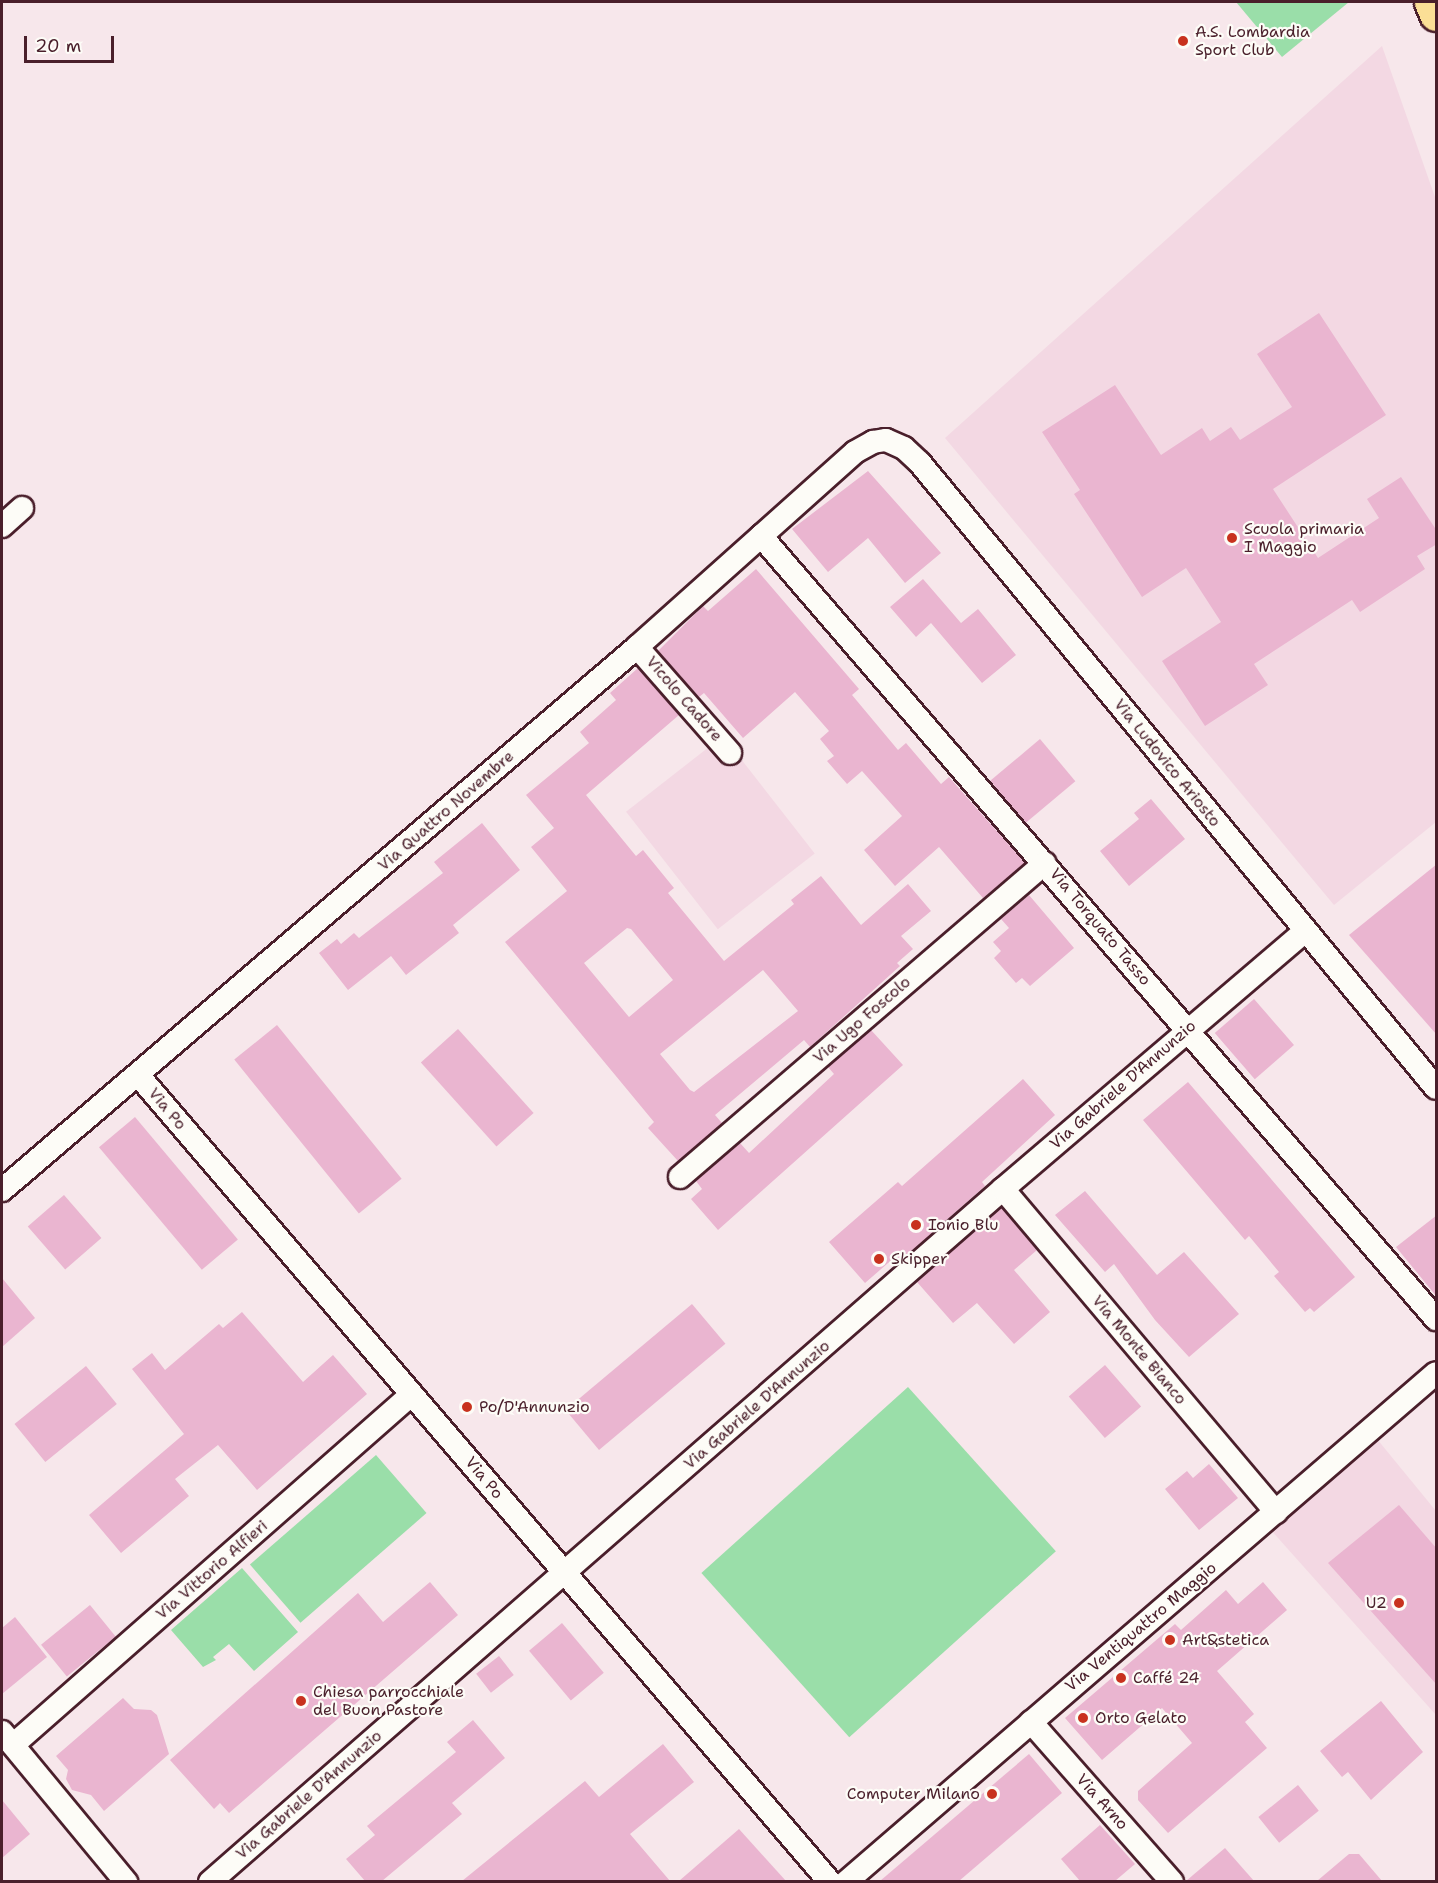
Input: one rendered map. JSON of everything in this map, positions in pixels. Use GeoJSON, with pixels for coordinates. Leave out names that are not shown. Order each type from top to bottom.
{"type":"FeatureCollection","features":[{"type":"Feature","properties":{"kind":"highway"},"geometry":{"type":"LineString","coordinates":[[1431,2],[1437,14]]}},
{"type":"Feature","properties":{"kind":"street","name":"Via Quattro Novembre"},"geometry":{"type":"LineString","coordinates":[[2,1190],[637,647],[864,446],[893,441]]}},
{"type":"Feature","properties":{"kind":"street","name":"Via Ludovico Ariosto"},"geometry":{"type":"LineString","coordinates":[[893,441],[920,463],[1437,1088]]}},
{"type":"Feature","properties":{"kind":"street"},"geometry":{"type":"LineString","coordinates":[[2,526],[22,508]]}},
{"type":"Feature","properties":{"kind":"street","name":"Via Torquato Tasso"},"geometry":{"type":"LineString","coordinates":[[761,536],[1437,1319]]}},
{"type":"Feature","properties":{"kind":"street","name":"Vicolo Cadore"},"geometry":{"type":"LineString","coordinates":[[637,647],[730,753]]}},
{"type":"Feature","properties":{"kind":"street","name":"Via Ugo Foscolo"},"geometry":{"type":"LineString","coordinates":[[680,1177],[1045,863]]}},
{"type":"Feature","properties":{"kind":"street","name":"Via Gabriele D'Annunzio"},"geometry":{"type":"LineString","coordinates":[[210,1881],[1003,1189],[1305,930]]}},
{"type":"Feature","properties":{"kind":"street","name":"Via Po"},"geometry":{"type":"LineString","coordinates":[[138,1075],[830,1881]]}},
{"type":"Feature","properties":{"kind":"street","name":"Via Monte Bianco"},"geometry":{"type":"LineString","coordinates":[[1003,1189],[1276,1512]]}},
{"type":"Feature","properties":{"kind":"street","name":"Via Ventiquattro Maggio"},"geometry":{"type":"LineString","coordinates":[[846,1881],[1437,1373]]}},
{"type":"Feature","properties":{"kind":"street","name":"Via Vittorio Alfieri"},"geometry":{"type":"LineString","coordinates":[[7,1738],[412,1394]]}},
{"type":"Feature","properties":{"kind":"street","name":"Via Arno"},"geometry":{"type":"LineString","coordinates":[[1031,1722],[1172,1881]]}},
{"type":"Feature","properties":{"kind":"street"},"geometry":{"type":"LineString","coordinates":[[7,1738],[126,1881]]}},
{"type":"Feature","properties":{"kind":"shaded area","name":"Scuola primaria I Maggio"},"geometry":{"type":"Polygon","coordinates":[[[1382,46],[1436,200],[1436,822],[1334,905],[945,438],[1382,46]]]}},
{"type":"Feature","properties":{"kind":"shaded area"},"geometry":{"type":"Polygon","coordinates":[[[723,736],[815,853],[718,929],[626,812],[723,736]]]}},
{"type":"Feature","properties":{"kind":"shaded area"},"geometry":{"type":"Polygon","coordinates":[[[1377,1439],[1436,1511],[1436,1715],[1270,1529],[1377,1439]]]}},
{"type":"Feature","properties":{"kind":"green space"},"geometry":{"type":"Polygon","coordinates":[[[1236,2],[1349,2],[1282,57],[1236,2]]]}},
{"type":"Feature","properties":{"kind":"green space"},"geometry":{"type":"Polygon","coordinates":[[[908,1387],[1056,1551],[849,1737],[701,1573],[908,1387]]]}},
{"type":"Feature","properties":{"kind":"green space"},"geometry":{"type":"Polygon","coordinates":[[[376,1455],[427,1513],[300,1623],[250,1565],[376,1455]]]}},
{"type":"Feature","properties":{"kind":"green space"},"geometry":{"type":"Polygon","coordinates":[[[242,1568],[298,1632],[254,1671],[229,1644],[213,1657],[216,1660],[203,1667],[171,1630],[242,1568]]]}},
{"type":"Feature","properties":{"kind":"building"},"geometry":{"type":"Polygon","coordinates":[[[1319,313],[1386,415],[1273,489],[1318,558],[1379,518],[1367,499],[1401,477],[1437,531],[1437,544],[1417,556],[1425,569],[1360,612],[1352,600],[1254,664],[1268,685],[1205,726],[1162,661],[1221,622],[1186,568],[1142,597],[1074,494],[1080,490],[1042,432],[1115,385],[1161,455],[1202,428],[1210,441],[1231,427],[1240,440],[1292,407],[1257,354],[1319,313]]]}},
{"type":"Feature","properties":{"kind":"building"},"geometry":{"type":"Polygon","coordinates":[[[868,471],[941,553],[905,583],[868,538],[828,572],[792,529],[868,471]]]}},
{"type":"Feature","properties":{"kind":"building"},"geometry":{"type":"Polygon","coordinates":[[[756,569],[859,689],[852,695],[898,750],[906,743],[941,784],[949,777],[1025,863],[983,898],[939,847],[895,886],[864,850],[902,816],[862,771],[847,784],[827,761],[834,756],[820,739],[829,731],[795,692],[743,738],[704,693],[699,697],[658,651],[703,606],[708,611],[756,569]]]}},
{"type":"Feature","properties":{"kind":"building"},"geometry":{"type":"Polygon","coordinates":[[[923,579],[961,623],[978,609],[1016,655],[982,683],[931,623],[916,637],[890,607],[923,579]]]}},
{"type":"Feature","properties":{"kind":"building"},"geometry":{"type":"Polygon","coordinates":[[[638,668],[679,715],[586,795],[636,856],[643,850],[674,888],[668,893],[724,961],[794,904],[791,900],[821,876],[861,925],[908,884],[931,911],[901,936],[913,949],[897,963],[900,966],[810,1047],[804,1040],[715,1115],[722,1123],[678,1161],[648,1128],[654,1122],[505,942],[567,891],[531,847],[554,828],[526,795],[589,743],[580,732],[616,700],[610,693],[638,668]],[[627,928],[584,963],[629,1017],[673,980],[631,929],[627,928]],[[763,970],[660,1054],[690,1090],[694,1092],[798,1011],[763,970]]]}},
{"type":"Feature","properties":{"kind":"building"},"geometry":{"type":"Polygon","coordinates":[[[1040,739],[1075,781],[1026,823],[990,781],[1040,739]]]}},
{"type":"Feature","properties":{"kind":"building"},"geometry":{"type":"Polygon","coordinates":[[[1151,799],[1185,839],[1129,886],[1100,851],[1139,819],[1134,813],[1151,799]]]}},
{"type":"Feature","properties":{"kind":"building"},"geometry":{"type":"Polygon","coordinates":[[[482,823],[520,870],[453,925],[459,933],[406,975],[391,956],[348,990],[319,953],[337,939],[341,944],[354,933],[359,938],[443,873],[434,862],[482,823]]]}},
{"type":"Feature","properties":{"kind":"building"},"geometry":{"type":"Polygon","coordinates":[[[1437,864],[1437,1035],[1349,935],[1437,864]]]}},
{"type":"Feature","properties":{"kind":"building"},"geometry":{"type":"Polygon","coordinates":[[[1029,895],[1074,948],[1030,986],[1022,978],[1016,983],[994,958],[1001,951],[993,942],[1009,928],[1001,919],[1029,895]]]}},
{"type":"Feature","properties":{"kind":"building"},"geometry":{"type":"Polygon","coordinates":[[[1254,999],[1294,1045],[1255,1079],[1215,1033],[1254,999]]]}},
{"type":"Feature","properties":{"kind":"building"},"geometry":{"type":"Polygon","coordinates":[[[277,1025],[402,1179],[359,1213],[234,1060],[277,1025]]]}},
{"type":"Feature","properties":{"kind":"building"},"geometry":{"type":"Polygon","coordinates":[[[458,1029],[534,1113],[496,1146],[421,1062],[458,1029]]]}},
{"type":"Feature","properties":{"kind":"building"},"geometry":{"type":"Polygon","coordinates":[[[871,1030],[903,1065],[718,1230],[691,1199],[702,1189],[696,1181],[740,1143],[749,1153],[834,1074],[828,1067],[871,1030]]]}},
{"type":"Feature","properties":{"kind":"building"},"geometry":{"type":"Polygon","coordinates":[[[1023,1079],[1055,1115],[982,1182],[985,1186],[899,1262],[895,1257],[865,1283],[829,1242],[898,1182],[902,1186],[1023,1079]]]}},
{"type":"Feature","properties":{"kind":"building"},"geometry":{"type":"Polygon","coordinates":[[[1188,1082],[1355,1277],[1314,1312],[1310,1308],[1305,1312],[1274,1276],[1279,1272],[1249,1236],[1245,1240],[1143,1120],[1188,1082]]]}},
{"type":"Feature","properties":{"kind":"building"},"geometry":{"type":"Polygon","coordinates":[[[135,1117],[238,1240],[202,1270],[99,1147],[135,1117]]]}},
{"type":"Feature","properties":{"kind":"building"},"geometry":{"type":"Polygon","coordinates":[[[1085,1191],[1157,1275],[1184,1252],[1239,1314],[1189,1357],[1155,1320],[1114,1264],[1105,1272],[1055,1215],[1085,1191]]]}},
{"type":"Feature","properties":{"kind":"building"},"geometry":{"type":"Polygon","coordinates":[[[64,1195],[101,1238],[65,1270],[28,1226],[64,1195]]]}},
{"type":"Feature","properties":{"kind":"building"},"geometry":{"type":"Polygon","coordinates":[[[1002,1208],[1037,1250],[1014,1270],[1050,1312],[1014,1344],[977,1303],[953,1323],[917,1282],[1002,1208]]]}},
{"type":"Feature","properties":{"kind":"building"},"geometry":{"type":"Polygon","coordinates":[[[1437,1215],[1437,1297],[1396,1247],[1437,1215]]]}},
{"type":"Feature","properties":{"kind":"building"},"geometry":{"type":"Polygon","coordinates":[[[2,1278],[35,1318],[2,1347],[2,1278]]]}},
{"type":"Feature","properties":{"kind":"building"},"geometry":{"type":"Polygon","coordinates":[[[692,1304],[725,1344],[599,1450],[566,1410],[692,1304]]]}},
{"type":"Feature","properties":{"kind":"building"},"geometry":{"type":"Polygon","coordinates":[[[242,1312],[303,1382],[333,1355],[367,1394],[257,1490],[218,1445],[175,1479],[189,1496],[121,1553],[89,1515],[184,1434],[132,1369],[152,1353],[165,1370],[219,1324],[223,1328],[242,1312]]]}},
{"type":"Feature","properties":{"kind":"building"},"geometry":{"type":"Polygon","coordinates":[[[1105,1365],[1141,1407],[1105,1438],[1069,1396],[1105,1365]]]}},
{"type":"Feature","properties":{"kind":"building"},"geometry":{"type":"Polygon","coordinates":[[[86,1366],[117,1404],[45,1462],[15,1424],[86,1366]]]}},
{"type":"Feature","properties":{"kind":"building"},"geometry":{"type":"Polygon","coordinates":[[[1209,1464],[1238,1498],[1199,1530],[1165,1489],[1187,1471],[1193,1478],[1209,1464]]]}},
{"type":"Feature","properties":{"kind":"building","name":"U2"},"geometry":{"type":"Polygon","coordinates":[[[1399,1505],[1437,1549],[1437,1685],[1328,1563],[1399,1505]]]}},
{"type":"Feature","properties":{"kind":"building","name":"Chiesa parrocchiale del Buon Pastore"},"geometry":{"type":"Polygon","coordinates":[[[430,1582],[458,1615],[229,1813],[220,1803],[214,1809],[170,1760],[358,1593],[383,1622],[430,1582]]]}},
{"type":"Feature","properties":{"kind":"building"},"geometry":{"type":"Polygon","coordinates":[[[1263,1582],[1287,1610],[1217,1671],[1254,1714],[1245,1722],[1267,1748],[1168,1833],[1138,1800],[1138,1791],[1192,1743],[1162,1708],[1102,1760],[1065,1718],[1175,1624],[1181,1630],[1226,1590],[1238,1604],[1263,1582]]]}},
{"type":"Feature","properties":{"kind":"building"},"geometry":{"type":"Polygon","coordinates":[[[90,1605],[116,1637],[67,1677],[41,1645],[90,1605]]]}},
{"type":"Feature","properties":{"kind":"building"},"geometry":{"type":"Polygon","coordinates":[[[15,1617],[47,1657],[2,1694],[2,1628],[15,1617]]]}},
{"type":"Feature","properties":{"kind":"building"},"geometry":{"type":"Polygon","coordinates":[[[562,1623],[604,1673],[571,1700],[529,1651],[562,1623]]]}},
{"type":"Feature","properties":{"kind":"building"},"geometry":{"type":"Polygon","coordinates":[[[499,1656],[514,1675],[491,1693],[476,1674],[499,1656]]]}},
{"type":"Feature","properties":{"kind":"building"},"geometry":{"type":"Polygon","coordinates":[[[123,1698],[134,1709],[151,1710],[157,1715],[169,1754],[104,1811],[91,1795],[72,1790],[66,1779],[68,1770],[56,1756],[123,1698]]]}},
{"type":"Feature","properties":{"kind":"building"},"geometry":{"type":"Polygon","coordinates":[[[1381,1701],[1423,1752],[1371,1800],[1348,1772],[1342,1777],[1320,1751],[1381,1701]]]}},
{"type":"Feature","properties":{"kind":"building"},"geometry":{"type":"Polygon","coordinates":[[[473,1720],[505,1758],[452,1803],[462,1814],[382,1881],[365,1881],[346,1859],[375,1835],[367,1826],[456,1752],[447,1742],[473,1720]]]}},
{"type":"Feature","properties":{"kind":"building"},"geometry":{"type":"Polygon","coordinates":[[[663,1744],[694,1782],[630,1834],[670,1881],[462,1881],[585,1781],[599,1797],[663,1744]]]}},
{"type":"Feature","properties":{"kind":"building"},"geometry":{"type":"Polygon","coordinates":[[[1029,1754],[1062,1793],[959,1881],[880,1881],[1029,1754]]]}},
{"type":"Feature","properties":{"kind":"building"},"geometry":{"type":"Polygon","coordinates":[[[1298,1785],[1319,1811],[1279,1843],[1258,1817],[1298,1785]]]}},
{"type":"Feature","properties":{"kind":"building"},"geometry":{"type":"Polygon","coordinates":[[[2,1800],[30,1834],[2,1858],[2,1800]]]}},
{"type":"Feature","properties":{"kind":"building"},"geometry":{"type":"Polygon","coordinates":[[[1100,1825],[1135,1864],[1115,1881],[1080,1881],[1061,1859],[1100,1825]]]}},
{"type":"Feature","properties":{"kind":"building"},"geometry":{"type":"Polygon","coordinates":[[[739,1829],[786,1881],[679,1881],[739,1829]]]}},
{"type":"Feature","properties":{"kind":"building"},"geometry":{"type":"Polygon","coordinates":[[[1225,1848],[1254,1881],[1186,1881],[1225,1848]]]}},
{"type":"Feature","properties":{"kind":"building"},"geometry":{"type":"Polygon","coordinates":[[[1349,1854],[1359,1854],[1382,1881],[1317,1881],[1349,1854]]]}},
{"type":"Feature","properties":{"kind":"place","name":"A.S. Lombardia Sport Club"},"geometry":{"type":"Point","coordinates":[1183,41]}},
{"type":"Feature","properties":{"kind":"place","name":"Scuola primaria I Maggio"},"geometry":{"type":"Point","coordinates":[1232,538]}},
{"type":"Feature","properties":{"kind":"place","name":"Ionio Blu"},"geometry":{"type":"Point","coordinates":[916,1225]}},
{"type":"Feature","properties":{"kind":"place","name":"Skipper"},"geometry":{"type":"Point","coordinates":[879,1259]}},
{"type":"Feature","properties":{"kind":"place","name":"Po/D'Annunzio"},"geometry":{"type":"Point","coordinates":[467,1407]}},
{"type":"Feature","properties":{"kind":"place","name":"U2"},"geometry":{"type":"Point","coordinates":[1399,1603]}},
{"type":"Feature","properties":{"kind":"place","name":"Art&stetica"},"geometry":{"type":"Point","coordinates":[1170,1640]}},
{"type":"Feature","properties":{"kind":"place","name":"Caffé 24"},"geometry":{"type":"Point","coordinates":[1121,1678]}},
{"type":"Feature","properties":{"kind":"place","name":"Chiesa parrocchiale del Buon Pastore"},"geometry":{"type":"Point","coordinates":[301,1701]}},
{"type":"Feature","properties":{"kind":"place","name":"Orto Gelato"},"geometry":{"type":"Point","coordinates":[1083,1718]}},
{"type":"Feature","properties":{"kind":"place","name":"Computer Milano"},"geometry":{"type":"Point","coordinates":[992,1794]}}]}
